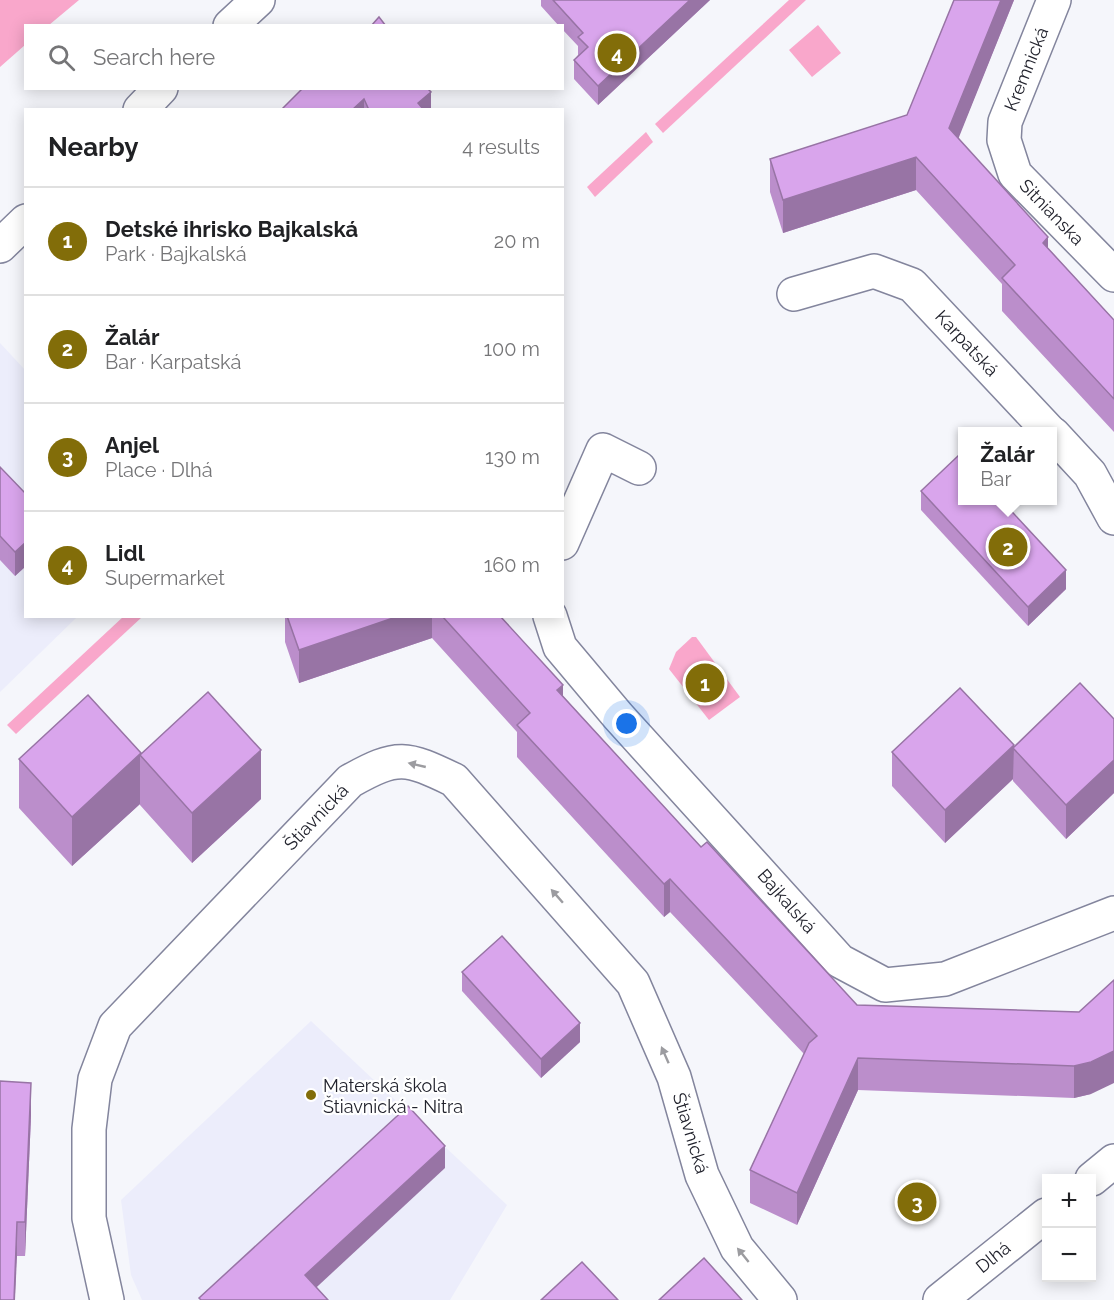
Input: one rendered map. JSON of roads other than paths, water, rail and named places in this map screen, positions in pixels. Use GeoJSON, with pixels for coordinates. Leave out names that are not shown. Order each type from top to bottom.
{"type":"FeatureCollection","features":[{"type":"Feature","properties":{"kind":"street"},"geometry":{"type":"LineString","coordinates":[[232,24],[258,0]]}},
{"type":"Feature","properties":{"kind":"street","name":"Kremnická"},"geometry":{"type":"LineString","coordinates":[[1004,140],[1005,122],[1054,0]]}},
{"type":"Feature","properties":{"kind":"street"},"geometry":{"type":"LineString","coordinates":[[142,108],[159,90]]}},
{"type":"Feature","properties":{"kind":"street","name":"Sitnianska"},"geometry":{"type":"LineString","coordinates":[[1004,140],[1015,174],[1114,275]]}},
{"type":"Feature","properties":{"kind":"street"},"geometry":{"type":"LineString","coordinates":[[0,246],[24,223]]}},
{"type":"Feature","properties":{"kind":"street","name":"Karpatská"},"geometry":{"type":"LineString","coordinates":[[794,294],[874,271],[912,285],[1046,427]]}},
{"type":"Feature","properties":{"kind":"street","name":"Karpatská"},"geometry":{"type":"LineString","coordinates":[[1057,438],[1090,474],[1114,518]]}},
{"type":"Feature","properties":{"kind":"street"},"geometry":{"type":"LineString","coordinates":[[564,538],[603,450],[639,468]]}},
{"type":"Feature","properties":{"kind":"street","name":"Bajkalská"},"geometry":{"type":"LineString","coordinates":[[551,618],[560,647],[618,716],[840,961],[857,971],[885,985],[945,979],[1114,913]]}},
{"type":"Feature","properties":{"kind":"street","name":"Štiavnická"},"geometry":{"type":"LineString","coordinates":[[107,1300],[89,1218],[89,1128],[95,1079],[115,1026],[350,781],[382,763],[417,762],[454,780],[633,982],[674,1077],[702,1175],[737,1248],[780,1300]]}},
{"type":"Feature","properties":{"kind":"street"},"geometry":{"type":"LineString","coordinates":[[1096,1176],[1114,1161]]}},
{"type":"Feature","properties":{"kind":"street","name":"Dlhá"},"geometry":{"type":"LineString","coordinates":[[940,1300],[1042,1219]]}},
{"type":"Feature","properties":{"kind":"place","name":"Lidl"},"geometry":{"type":"Point","coordinates":[617,53]}},
{"type":"Feature","properties":{"kind":"place","name":"Žalár"},"geometry":{"type":"Point","coordinates":[1008,547]}},
{"type":"Feature","properties":{"kind":"place","name":"Detské ihrisko Bajkalská"},"geometry":{"type":"Point","coordinates":[705,683]}},
{"type":"Feature","properties":{"kind":"place","name":"Materská škola Štiavnická - Nitra"},"geometry":{"type":"Point","coordinates":[311,1095]}},
{"type":"Feature","properties":{"kind":"place","name":"Anjel"},"geometry":{"type":"Point","coordinates":[917,1202]}}]}
